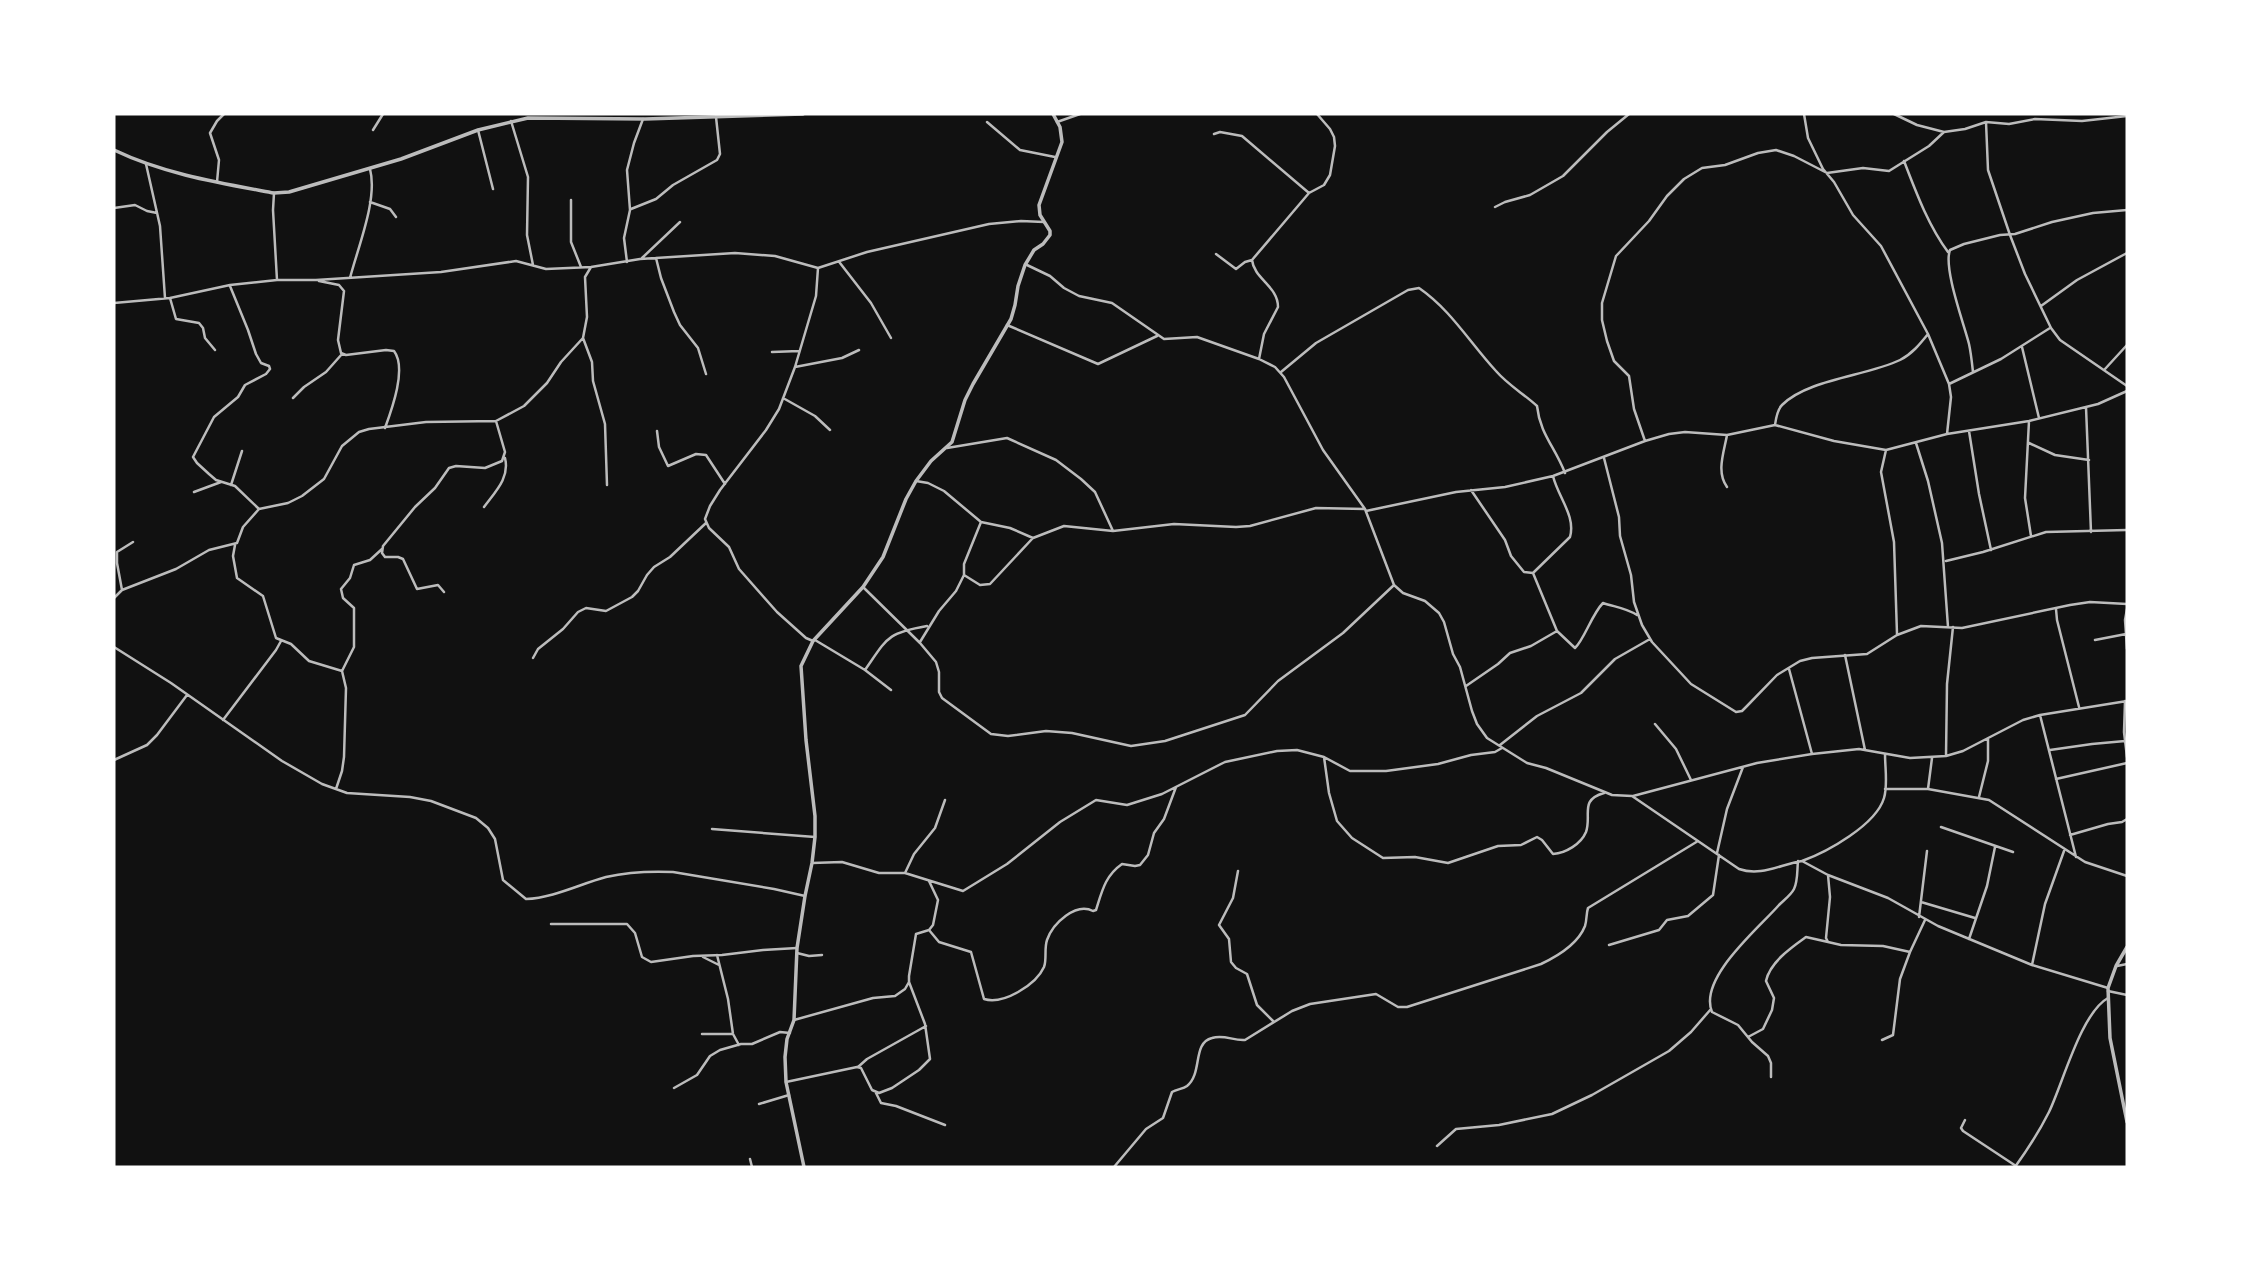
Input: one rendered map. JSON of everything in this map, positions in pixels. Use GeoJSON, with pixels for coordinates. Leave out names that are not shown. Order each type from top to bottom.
{"type":"FeatureCollection","features":[{"type":"Feature","properties":{"kind":"street"},"geometry":{"type":"LineString","coordinates":[[217,182],[219,160],[210,133],[224,114]]}},
{"type":"Feature","properties":{"kind":"street"},"geometry":{"type":"LineString","coordinates":[[373,130],[383,114]]}},
{"type":"Feature","properties":{"kind":"street"},"geometry":{"type":"LineString","coordinates":[[114,149],[146,164],[217,182],[274,192],[303,189],[370,169],[478,130],[528,118],[547,116],[643,119],[803,114]]}},
{"type":"Feature","properties":{"kind":"street"},"geometry":{"type":"LineString","coordinates":[[803,1167],[786,1082],[785,1047],[794,1020],[797,951],[815,837],[801,666],[814,641],[863,587],[883,556],[916,481],[954,437],[965,400],[1007,325],[1025,264],[1034,250],[1044,244],[1050,235],[1040,215],[1039,205],[1062,142],[1053,114]]}},
{"type":"Feature","properties":{"kind":"street"},"geometry":{"type":"LineString","coordinates":[[1057,122],[1080,114]]}},
{"type":"Feature","properties":{"kind":"street"},"geometry":{"type":"LineString","coordinates":[[1216,254],[1236,269],[1252,260],[1309,193],[1324,185],[1330,175],[1335,146],[1330,128],[1317,114]]}},
{"type":"Feature","properties":{"kind":"street"},"geometry":{"type":"LineString","coordinates":[[1495,208],[1504,202],[1530,195],[1563,176],[1629,114]]}},
{"type":"Feature","properties":{"kind":"street"},"geometry":{"type":"LineString","coordinates":[[1804,114],[1808,138],[1816,156],[1853,215],[1881,246],[1928,334],[1949,384],[1951,397],[1947,435]]}},
{"type":"Feature","properties":{"kind":"street"},"geometry":{"type":"LineString","coordinates":[[1894,114],[1917,125],[1944,132],[1987,122],[2009,124],[2043,119],[2082,121],[2127,116]]}},
{"type":"Feature","properties":{"kind":"street"},"geometry":{"type":"LineString","coordinates":[[1992,114],[1987,122],[1988,170],[2010,235],[2040,306],[2060,340],[2127,386]]}},
{"type":"Feature","properties":{"kind":"street"},"geometry":{"type":"LineString","coordinates":[[2082,121],[2085,114]]}},
{"type":"Feature","properties":{"kind":"street"},"geometry":{"type":"LineString","coordinates":[[630,210],[660,197],[673,185],[717,160],[719,154],[716,117]]}},
{"type":"Feature","properties":{"kind":"street"},"geometry":{"type":"LineString","coordinates":[[627,262],[624,237],[630,210],[627,170],[643,119]]}},
{"type":"Feature","properties":{"kind":"street"},"geometry":{"type":"LineString","coordinates":[[511,121],[528,177],[527,234],[533,265]]}},
{"type":"Feature","properties":{"kind":"street"},"geometry":{"type":"LineString","coordinates":[[987,122],[1020,150],[1055,157]]}},
{"type":"Feature","properties":{"kind":"street"},"geometry":{"type":"LineString","coordinates":[[478,130],[493,189]]}},
{"type":"Feature","properties":{"kind":"street"},"geometry":{"type":"LineString","coordinates":[[1214,134],[1220,132],[1242,136],[1309,193]]}},
{"type":"Feature","properties":{"kind":"street"},"geometry":{"type":"LineString","coordinates":[[1645,441],[1634,409],[1629,376],[1614,361],[1602,320],[1602,303],[1616,256],[1649,221],[1667,196],[1684,179],[1702,168],[1724,165],[1758,153],[1776,150],[1827,173],[1863,168],[1889,171],[1929,146],[1944,132]]}},
{"type":"Feature","properties":{"kind":"street"},"geometry":{"type":"LineString","coordinates":[[1904,161],[1919,199],[1949,252],[1958,308],[1971,350],[1973,372]]}},
{"type":"Feature","properties":{"kind":"street"},"geometry":{"type":"LineString","coordinates":[[146,164],[160,226],[165,298]]}},
{"type":"Feature","properties":{"kind":"street"},"geometry":{"type":"LineString","coordinates":[[350,278],[373,186],[370,169]]}},
{"type":"Feature","properties":{"kind":"street"},"geometry":{"type":"LineString","coordinates":[[274,192],[277,280]]}},
{"type":"Feature","properties":{"kind":"street"},"geometry":{"type":"LineString","coordinates":[[571,200],[571,242],[580,267]]}},
{"type":"Feature","properties":{"kind":"street"},"geometry":{"type":"LineString","coordinates":[[370,202],[390,209],[396,217]]}},
{"type":"Feature","properties":{"kind":"street"},"geometry":{"type":"LineString","coordinates":[[114,208],[135,205],[157,213]]}},
{"type":"Feature","properties":{"kind":"street"},"geometry":{"type":"LineString","coordinates":[[1949,252],[1964,244],[2010,235],[2052,222],[2093,213],[2127,210]]}},
{"type":"Feature","properties":{"kind":"street"},"geometry":{"type":"LineString","coordinates":[[114,303],[170,298],[230,285],[277,280],[441,272],[516,261],[546,269],[725,253],[765,255],[818,268],[867,252],[989,224],[1021,220],[1044,222]]}},
{"type":"Feature","properties":{"kind":"street"},"geometry":{"type":"LineString","coordinates":[[640,259],[680,222]]}},
{"type":"Feature","properties":{"kind":"street"},"geometry":{"type":"LineString","coordinates":[[2040,306],[2077,280],[2127,253]]}},
{"type":"Feature","properties":{"kind":"street"},"geometry":{"type":"LineString","coordinates":[[656,258],[674,312],[680,325],[698,348],[706,374]]}},
{"type":"Feature","properties":{"kind":"street"},"geometry":{"type":"LineString","coordinates":[[1252,260],[1254,269],[1279,302],[1279,307],[1264,334],[1259,359]]}},
{"type":"Feature","properties":{"kind":"street"},"geometry":{"type":"LineString","coordinates":[[839,262],[871,303],[891,338]]}},
{"type":"Feature","properties":{"kind":"street"},"geometry":{"type":"LineString","coordinates":[[1025,264],[1079,296],[1112,303],[1166,340],[1197,337],[1259,359],[1281,372],[1324,450],[1365,510],[1394,585],[1403,593],[1425,601],[1444,622],[1477,724],[1487,738],[1527,763],[1546,768],[1605,793],[1632,796],[1757,763],[1812,754],[1865,750],[1910,758],[1946,756],[1963,751],[2023,720],[2126,701],[2127,757]]}},
{"type":"Feature","properties":{"kind":"street"},"geometry":{"type":"LineString","coordinates":[[591,267],[585,277],[587,317],[583,338],[592,362],[593,381],[605,424],[607,485]]}},
{"type":"Feature","properties":{"kind":"street"},"geometry":{"type":"LineString","coordinates":[[818,268],[816,296],[795,367],[774,419],[710,506],[706,523],[729,547],[739,569],[777,612],[806,638],[865,670],[891,690]]}},
{"type":"Feature","properties":{"kind":"street"},"geometry":{"type":"LineString","coordinates":[[316,280],[339,285],[344,291],[338,340],[342,354]]}},
{"type":"Feature","properties":{"kind":"street"},"geometry":{"type":"LineString","coordinates":[[230,285],[256,354],[261,363],[270,369],[245,385],[238,397],[214,416],[193,457],[221,482],[241,491],[259,509]]}},
{"type":"Feature","properties":{"kind":"street"},"geometry":{"type":"LineString","coordinates":[[1281,372],[1316,343],[1408,290],[1419,288],[1447,311],[1502,377],[1537,406],[1540,426],[1558,454],[1565,473]]}},
{"type":"Feature","properties":{"kind":"street"},"geometry":{"type":"LineString","coordinates":[[170,298],[176,319],[199,323],[205,338],[215,350]]}},
{"type":"Feature","properties":{"kind":"street"},"geometry":{"type":"LineString","coordinates":[[1007,325],[1098,364],[1158,336]]}},
{"type":"Feature","properties":{"kind":"street"},"geometry":{"type":"LineString","coordinates":[[1949,384],[2051,328]]}},
{"type":"Feature","properties":{"kind":"street"},"geometry":{"type":"LineString","coordinates":[[1775,425],[1778,411],[1790,399],[1834,380],[1899,360],[1928,334]]}},
{"type":"Feature","properties":{"kind":"street"},"geometry":{"type":"LineString","coordinates":[[342,671],[309,661],[274,634],[263,596],[237,578],[233,556],[243,527],[259,509],[284,505],[302,496],[324,479],[337,454],[352,438],[365,430],[426,422],[496,421],[524,406],[547,383],[561,362],[583,338]]}},
{"type":"Feature","properties":{"kind":"street"},"geometry":{"type":"LineString","coordinates":[[2105,369],[2127,345]]}},
{"type":"Feature","properties":{"kind":"street"},"geometry":{"type":"LineString","coordinates":[[2022,346],[2039,418]]}},
{"type":"Feature","properties":{"kind":"street"},"geometry":{"type":"LineString","coordinates":[[342,354],[386,350],[394,351],[398,356],[400,370],[385,428]]}},
{"type":"Feature","properties":{"kind":"street"},"geometry":{"type":"LineString","coordinates":[[795,367],[842,358],[859,350]]}},
{"type":"Feature","properties":{"kind":"street"},"geometry":{"type":"LineString","coordinates":[[772,352],[799,351]]}},
{"type":"Feature","properties":{"kind":"street"},"geometry":{"type":"LineString","coordinates":[[293,398],[321,376],[342,354]]}},
{"type":"Feature","properties":{"kind":"street"},"geometry":{"type":"LineString","coordinates":[[964,575],[980,585],[987,586],[1033,538],[1064,526],[1113,531],[1174,524],[1250,526],[1316,508],[1365,510],[1471,490],[1505,487],[1553,476],[1645,441],[1685,432],[1727,435],[1775,425],[1834,442],[1886,450],[1947,435],[2029,421],[2086,407],[2127,391]]}},
{"type":"Feature","properties":{"kind":"street"},"geometry":{"type":"LineString","coordinates":[[783,398],[814,416],[830,430]]}},
{"type":"Feature","properties":{"kind":"street"},"geometry":{"type":"LineString","coordinates":[[2086,407],[2091,531]]}},
{"type":"Feature","properties":{"kind":"street"},"geometry":{"type":"LineString","coordinates":[[484,507],[507,472],[496,421]]}},
{"type":"Feature","properties":{"kind":"street"},"geometry":{"type":"LineString","coordinates":[[2029,421],[2025,498],[2032,536]]}},
{"type":"Feature","properties":{"kind":"street"},"geometry":{"type":"LineString","coordinates":[[657,431],[659,447],[668,466],[696,454],[706,455],[725,484]]}},
{"type":"Feature","properties":{"kind":"street"},"geometry":{"type":"LineString","coordinates":[[1969,431],[1979,494],[1992,550]]}},
{"type":"Feature","properties":{"kind":"street"},"geometry":{"type":"LineString","coordinates":[[1727,435],[1721,470],[1722,480],[1727,487]]}},
{"type":"Feature","properties":{"kind":"street"},"geometry":{"type":"LineString","coordinates":[[947,448],[1007,438],[1056,460],[1095,492],[1113,531]]}},
{"type":"Feature","properties":{"kind":"street"},"geometry":{"type":"LineString","coordinates":[[1916,443],[1933,500],[1945,561],[1945,604],[1951,627],[1946,756]]}},
{"type":"Feature","properties":{"kind":"street"},"geometry":{"type":"LineString","coordinates":[[2029,443],[2055,455],[2089,460]]}},
{"type":"Feature","properties":{"kind":"street"},"geometry":{"type":"LineString","coordinates":[[1886,450],[1881,472],[1894,542],[1897,635]]}},
{"type":"Feature","properties":{"kind":"street"},"geometry":{"type":"LineString","coordinates":[[231,485],[242,451]]}},
{"type":"Feature","properties":{"kind":"street"},"geometry":{"type":"LineString","coordinates":[[336,789],[342,771],[344,748],[346,688],[342,671],[354,647],[355,613],[352,605],[343,598],[342,586],[350,578],[354,565],[370,560],[382,550],[385,542],[435,488],[449,468],[485,468],[495,465],[505,457]]}},
{"type":"Feature","properties":{"kind":"street"},"geometry":{"type":"LineString","coordinates":[[1604,458],[1619,517],[1620,537],[1631,575],[1637,615],[1650,639],[1691,684],[1736,712],[1742,711],[1777,675],[1806,659],[1870,653],[1897,635],[1922,626],[1972,627],[2090,602],[2127,604]]}},
{"type":"Feature","properties":{"kind":"street"},"geometry":{"type":"LineString","coordinates":[[1471,490],[1505,540],[1515,562],[1526,573],[1533,573],[1570,537],[1572,530],[1553,476]]}},
{"type":"Feature","properties":{"kind":"street"},"geometry":{"type":"LineString","coordinates":[[916,481],[928,483],[944,491],[981,522],[1010,528],[1033,538]]}},
{"type":"Feature","properties":{"kind":"street"},"geometry":{"type":"LineString","coordinates":[[194,492],[221,482]]}},
{"type":"Feature","properties":{"kind":"street"},"geometry":{"type":"LineString","coordinates":[[920,643],[929,626],[956,591],[981,522]]}},
{"type":"Feature","properties":{"kind":"street"},"geometry":{"type":"LineString","coordinates":[[533,658],[538,649],[563,629],[578,612],[586,608],[606,611],[632,597],[654,567],[670,557],[706,523]]}},
{"type":"Feature","properties":{"kind":"street"},"geometry":{"type":"LineString","coordinates":[[1945,561],[1992,550],[2032,536],[2062,531],[2127,530]]}},
{"type":"Feature","properties":{"kind":"street"},"geometry":{"type":"LineString","coordinates":[[122,590],[117,552],[133,542]]}},
{"type":"Feature","properties":{"kind":"street"},"geometry":{"type":"LineString","coordinates":[[114,598],[122,590],[176,569],[209,550],[235,545]]}},
{"type":"Feature","properties":{"kind":"street"},"geometry":{"type":"LineString","coordinates":[[382,550],[388,558],[403,559],[417,589],[438,585],[444,592]]}},
{"type":"Feature","properties":{"kind":"street"},"geometry":{"type":"LineString","coordinates":[[1533,573],[1557,631],[1575,648],[1603,603],[1615,608],[1627,608],[1637,615]]}},
{"type":"Feature","properties":{"kind":"street"},"geometry":{"type":"LineString","coordinates":[[863,587],[920,643],[938,667],[939,692],[942,698],[985,731],[1008,736],[1046,731],[1072,733],[1131,746],[1165,741],[1245,715],[1278,681],[1343,633],[1394,585]]}},
{"type":"Feature","properties":{"kind":"street"},"geometry":{"type":"LineString","coordinates":[[2056,609],[2079,708]]}},
{"type":"Feature","properties":{"kind":"street"},"geometry":{"type":"LineString","coordinates":[[2127,609],[2127,649]]}},
{"type":"Feature","properties":{"kind":"street"},"geometry":{"type":"LineString","coordinates":[[865,670],[894,634],[904,629],[929,626]]}},
{"type":"Feature","properties":{"kind":"street"},"geometry":{"type":"LineString","coordinates":[[1466,686],[1510,653],[1538,643],[1557,631]]}},
{"type":"Feature","properties":{"kind":"street"},"geometry":{"type":"LineString","coordinates":[[2095,640],[2126,634]]}},
{"type":"Feature","properties":{"kind":"street"},"geometry":{"type":"LineString","coordinates":[[813,863],[842,862],[879,873],[905,873],[958,890],[967,890],[979,879],[1015,859],[1060,822],[1096,800],[1128,805],[1162,794],[1225,762],[1289,749],[1324,757],[1350,771],[1387,771],[1490,753],[1537,716],[1581,693],[1615,659],[1650,639]]}},
{"type":"Feature","properties":{"kind":"street"},"geometry":{"type":"LineString","coordinates":[[222,721],[281,641]]}},
{"type":"Feature","properties":{"kind":"street"},"geometry":{"type":"LineString","coordinates":[[114,647],[282,761],[322,784],[362,795],[410,797],[431,801],[476,818],[488,828],[495,839],[503,880],[526,899],[550,895],[607,877],[656,871],[805,896]]}},
{"type":"Feature","properties":{"kind":"street"},"geometry":{"type":"LineString","coordinates":[[114,654],[118,651]]}},
{"type":"Feature","properties":{"kind":"street"},"geometry":{"type":"LineString","coordinates":[[1845,655],[1865,750]]}},
{"type":"Feature","properties":{"kind":"street"},"geometry":{"type":"LineString","coordinates":[[1789,668],[1812,754]]}},
{"type":"Feature","properties":{"kind":"street"},"geometry":{"type":"LineString","coordinates":[[114,760],[147,745],[187,695]]}},
{"type":"Feature","properties":{"kind":"street"},"geometry":{"type":"LineString","coordinates":[[2040,715],[2076,857]]}},
{"type":"Feature","properties":{"kind":"street"},"geometry":{"type":"LineString","coordinates":[[1655,724],[1676,749],[1691,780]]}},
{"type":"Feature","properties":{"kind":"street"},"geometry":{"type":"LineString","coordinates":[[1979,797],[1988,761],[1988,739]]}},
{"type":"Feature","properties":{"kind":"street"},"geometry":{"type":"LineString","coordinates":[[2050,750],[2125,741]]}},
{"type":"Feature","properties":{"kind":"street"},"geometry":{"type":"LineString","coordinates":[[1632,796],[1746,872],[1762,871],[1828,851],[1855,832],[1879,808],[1885,797],[1885,754]]}},
{"type":"Feature","properties":{"kind":"street"},"geometry":{"type":"LineString","coordinates":[[1324,757],[1329,793],[1337,821],[1352,838],[1388,859],[1415,857],[1448,863],[1498,846],[1521,845],[1536,837],[1542,840],[1553,854],[1563,853],[1585,834],[1587,807],[1595,797],[1605,793]]}},
{"type":"Feature","properties":{"kind":"street"},"geometry":{"type":"LineString","coordinates":[[1928,789],[1932,757]]}},
{"type":"Feature","properties":{"kind":"street"},"geometry":{"type":"LineString","coordinates":[[2056,779],[2127,763]]}},
{"type":"Feature","properties":{"kind":"street"},"geometry":{"type":"LineString","coordinates":[[1609,945],[1658,930],[1667,920],[1691,915],[1713,895],[1727,809],[1743,767]]}},
{"type":"Feature","properties":{"kind":"street"},"geometry":{"type":"LineString","coordinates":[[929,930],[939,942],[971,952],[984,999],[991,1001],[1014,995],[1045,966],[1048,937],[1068,914],[1086,908],[1096,910],[1100,893],[1116,868],[1126,863],[1135,866],[1144,860],[1176,787]]}},
{"type":"Feature","properties":{"kind":"street"},"geometry":{"type":"LineString","coordinates":[[1885,789],[1928,789],[1979,797],[1997,805],[2076,857],[2091,865],[2127,876]]}},
{"type":"Feature","properties":{"kind":"street"},"geometry":{"type":"LineString","coordinates":[[905,873],[914,854],[935,828],[945,800]]}},
{"type":"Feature","properties":{"kind":"street"},"geometry":{"type":"LineString","coordinates":[[2070,835],[2127,819]]}},
{"type":"Feature","properties":{"kind":"street"},"geometry":{"type":"LineString","coordinates":[[1941,827],[2013,852]]}},
{"type":"Feature","properties":{"kind":"street"},"geometry":{"type":"LineString","coordinates":[[712,829],[815,837]]}},
{"type":"Feature","properties":{"kind":"street"},"geometry":{"type":"LineString","coordinates":[[1114,1167],[1146,1129],[1163,1118],[1172,1092],[1190,1083],[1198,1069],[1203,1042],[1221,1036],[1237,1041],[1245,1040],[1300,1007],[1372,994],[1380,995],[1398,1007],[1407,1007],[1541,964],[1561,955],[1569,947],[1585,926],[1588,908],[1698,841]]}},
{"type":"Feature","properties":{"kind":"street"},"geometry":{"type":"LineString","coordinates":[[1969,939],[1990,875],[1995,847]]}},
{"type":"Feature","properties":{"kind":"street"},"geometry":{"type":"LineString","coordinates":[[2032,965],[2045,904],[2064,850]]}},
{"type":"Feature","properties":{"kind":"street"},"geometry":{"type":"LineString","coordinates":[[1919,917],[1927,851]]}},
{"type":"Feature","properties":{"kind":"street"},"geometry":{"type":"LineString","coordinates":[[1800,861],[1888,898],[1925,920],[2032,965],[2127,995]]}},
{"type":"Feature","properties":{"kind":"street"},"geometry":{"type":"LineString","coordinates":[[1437,1146],[1456,1129],[1499,1125],[1552,1115],[1592,1096],[1669,1051],[1691,1032],[1711,1009],[1711,989],[1720,972],[1793,890],[1800,861]]}},
{"type":"Feature","properties":{"kind":"street"},"geometry":{"type":"LineString","coordinates":[[1238,871],[1233,898],[1219,925],[1229,939],[1231,962],[1247,974],[1257,1005],[1274,1022]]}},
{"type":"Feature","properties":{"kind":"street"},"geometry":{"type":"LineString","coordinates":[[1828,875],[1828,942]]}},
{"type":"Feature","properties":{"kind":"street"},"geometry":{"type":"LineString","coordinates":[[794,1020],[873,998],[889,997],[905,989],[909,982],[916,934],[929,930],[933,925],[938,900],[929,881]]}},
{"type":"Feature","properties":{"kind":"street"},"geometry":{"type":"LineString","coordinates":[[1921,902],[1976,918]]}},
{"type":"Feature","properties":{"kind":"street"},"geometry":{"type":"LineString","coordinates":[[1882,1040],[1893,1035],[1897,993],[1910,952],[1925,920]]}},
{"type":"Feature","properties":{"kind":"street"},"geometry":{"type":"LineString","coordinates":[[551,924],[627,924],[635,933],[642,957],[648,962],[763,950],[797,951],[809,956],[822,954]]}},
{"type":"Feature","properties":{"kind":"street"},"geometry":{"type":"LineString","coordinates":[[1748,1037],[1763,1029],[1774,1003],[1767,984],[1770,969],[1806,937],[1841,945],[1883,946],[1910,952]]}},
{"type":"Feature","properties":{"kind":"street"},"geometry":{"type":"LineString","coordinates":[[2127,947],[2116,966],[2108,990],[2110,1038],[2127,1122]]}},
{"type":"Feature","properties":{"kind":"street"},"geometry":{"type":"LineString","coordinates":[[702,956],[719,965]]}},
{"type":"Feature","properties":{"kind":"street"},"geometry":{"type":"LineString","coordinates":[[717,956],[733,1034],[739,1045]]}},
{"type":"Feature","properties":{"kind":"street"},"geometry":{"type":"LineString","coordinates":[[2116,966],[2127,964]]}},
{"type":"Feature","properties":{"kind":"street"},"geometry":{"type":"LineString","coordinates":[[876,1093],[892,1088],[928,1063],[930,1056],[926,1026],[909,982]]}},
{"type":"Feature","properties":{"kind":"street"},"geometry":{"type":"LineString","coordinates":[[1965,1120],[1961,1128],[1963,1131],[2016,1166],[2028,1152],[2049,1112],[2079,1037],[2097,1006],[2108,998]]}},
{"type":"Feature","properties":{"kind":"street"},"geometry":{"type":"LineString","coordinates":[[1711,1009],[1738,1025],[1769,1058],[1771,1077]]}},
{"type":"Feature","properties":{"kind":"street"},"geometry":{"type":"LineString","coordinates":[[786,1082],[858,1067],[862,1062],[926,1026]]}},
{"type":"Feature","properties":{"kind":"street"},"geometry":{"type":"LineString","coordinates":[[674,1088],[697,1075],[714,1053],[756,1043],[774,1034],[790,1033]]}},
{"type":"Feature","properties":{"kind":"street"},"geometry":{"type":"LineString","coordinates":[[702,1034],[733,1034]]}},
{"type":"Feature","properties":{"kind":"street"},"geometry":{"type":"LineString","coordinates":[[858,1067],[881,1103],[945,1125]]}},
{"type":"Feature","properties":{"kind":"street"},"geometry":{"type":"LineString","coordinates":[[759,1104],[789,1095]]}},
{"type":"Feature","properties":{"kind":"street"},"geometry":{"type":"LineString","coordinates":[[750,1159],[752,1167]]}}]}
